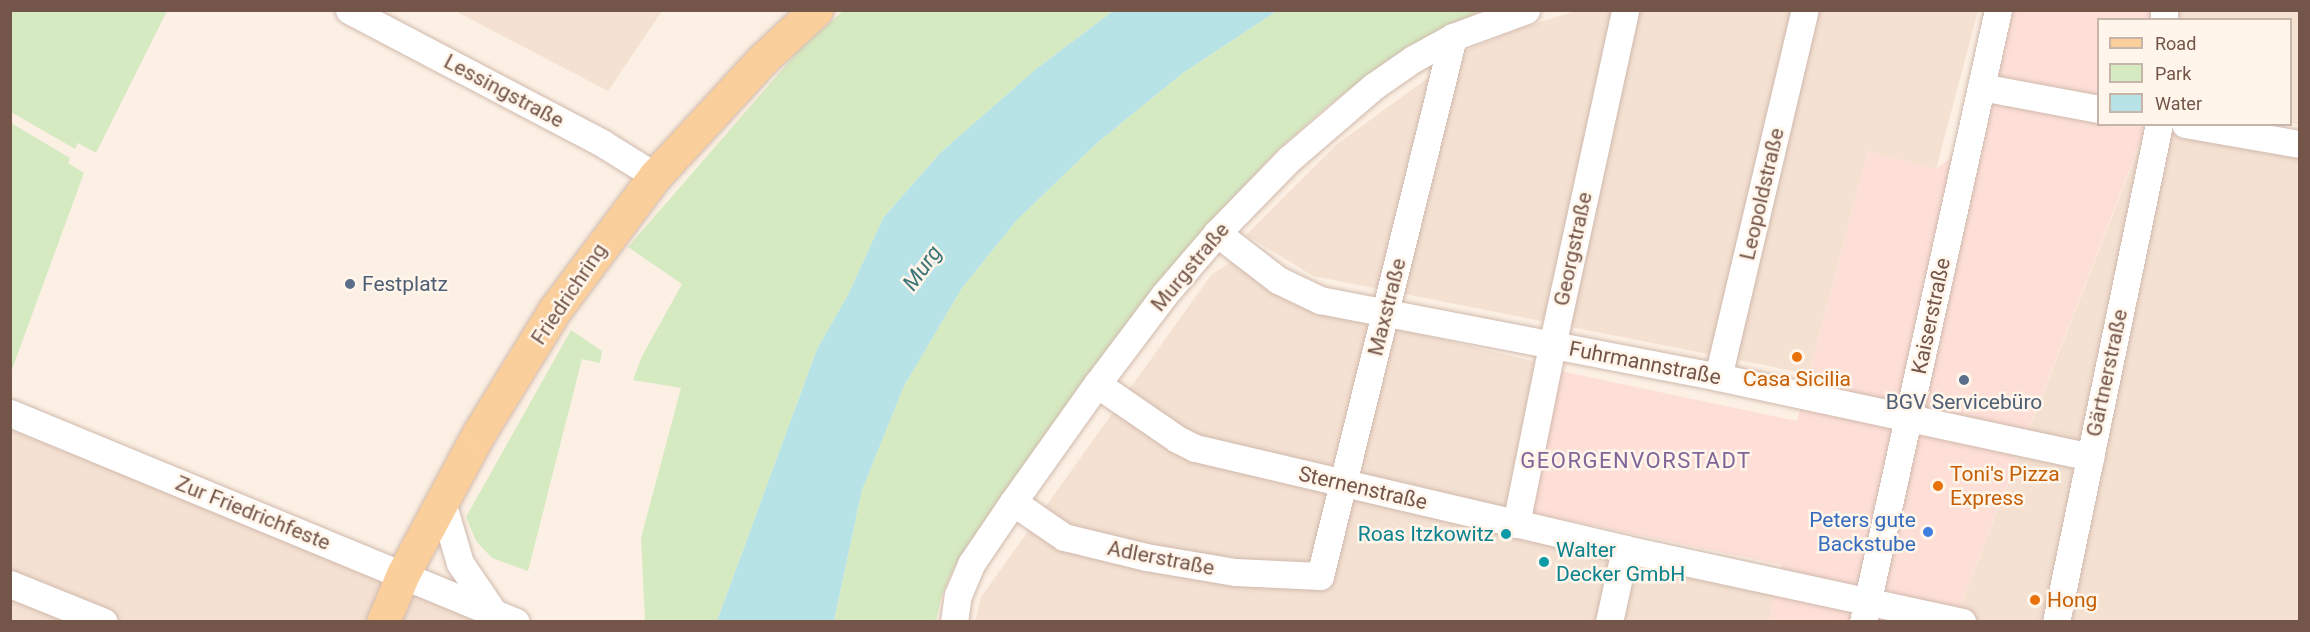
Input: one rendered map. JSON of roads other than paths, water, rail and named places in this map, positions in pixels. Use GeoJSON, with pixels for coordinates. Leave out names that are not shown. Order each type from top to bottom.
{"type":"FeatureCollection","features":[{"type":"Feature","properties":{"kind":"main road","name":"Friedrichring"},"geometry":{"type":"LineString","coordinates":[[383,621],[403,574],[479,433],[554,311],[655,176],[762,60],[816,10]]}},
{"type":"Feature","properties":{"kind":"street","name":"Lessingstraße"},"geometry":{"type":"LineString","coordinates":[[349,10],[396,20],[655,176]]}},
{"type":"Feature","properties":{"kind":"street","name":"Murgstraße"},"geometry":{"type":"LineString","coordinates":[[954,621],[958,595],[971,564],[1013,502],[1164,295],[1217,233],[1330,122],[1413,59],[1453,37],[1526,10]]}},
{"type":"Feature","properties":{"kind":"street","name":"Georgstraße"},"geometry":{"type":"LineString","coordinates":[[1516,524],[1625,10]]}},
{"type":"Feature","properties":{"kind":"street","name":"Leopoldstraße"},"geometry":{"type":"LineString","coordinates":[[1718,377],[1805,10]]}},
{"type":"Feature","properties":{"kind":"street","name":"Kaiserstraße"},"geometry":{"type":"LineString","coordinates":[[1865,611],[1998,10]]}},
{"type":"Feature","properties":{"kind":"street","name":"Maxstraße"},"geometry":{"type":"LineString","coordinates":[[1320,576],[1453,37]]}},
{"type":"Feature","properties":{"kind":"street"},"geometry":{"type":"LineString","coordinates":[[1981,87],[2097,109]]}},
{"type":"Feature","properties":{"kind":"street","name":"Gärtnerstraße"},"geometry":{"type":"LineString","coordinates":[[2056,621],[2159,126]]}},
{"type":"Feature","properties":{"kind":"street"},"geometry":{"type":"LineString","coordinates":[[2196,126],[2300,144]]}},
{"type":"Feature","properties":{"kind":"street","name":"Fuhrmannstraße"},"geometry":{"type":"LineString","coordinates":[[1217,233],[1296,290],[1320,300],[1718,377],[2090,457]]}},
{"type":"Feature","properties":{"kind":"street","name":"Sternenstraße"},"geometry":{"type":"LineString","coordinates":[[1097,384],[1177,439],[1195,448],[1625,549],[1865,611],[1962,621]]}},
{"type":"Feature","properties":{"kind":"street","name":"Zur Friedrichfeste"},"geometry":{"type":"LineString","coordinates":[[10,413],[505,617]]}},
{"type":"Feature","properties":{"kind":"street","name":"Zur Friedrichfeste"},"geometry":{"type":"LineString","coordinates":[[442,502],[460,564],[505,617]]}},
{"type":"Feature","properties":{"kind":"street","name":"Adlerstraße"},"geometry":{"type":"LineString","coordinates":[[1013,502],[1064,537],[1146,557],[1235,572],[1320,576]]}},
{"type":"Feature","properties":{"kind":"street"},"geometry":{"type":"LineString","coordinates":[[1609,621],[1625,549]]}},
{"type":"Feature","properties":{"kind":"street"},"geometry":{"type":"LineString","coordinates":[[10,584],[68,615],[104,621]]}},
{"type":"Feature","properties":{"kind":"water","name":"Murg"},"geometry":{"type":"Polygon","coordinates":[[[1113,11],[1277,11],[1183,73],[1097,143],[1017,220],[962,288],[904,386],[862,490],[834,621],[717,621],[817,349],[849,293],[883,218],[940,153],[1036,69],[1113,11]]]}},
{"type":"Feature","properties":{"kind":"place","name":"Festplatz"},"geometry":{"type":"Point","coordinates":[350,284]}},
{"type":"Feature","properties":{"kind":"place","name":"Casa Sicilia"},"geometry":{"type":"Point","coordinates":[1797,357]}},
{"type":"Feature","properties":{"kind":"place","name":"BGV Servicebüro"},"geometry":{"type":"Point","coordinates":[1964,380]}},
{"type":"Feature","properties":{"kind":"place","name":"Toni's Pizza Express"},"geometry":{"type":"Point","coordinates":[1938,486]}},
{"type":"Feature","properties":{"kind":"place","name":"Peters gute Backstube"},"geometry":{"type":"Point","coordinates":[1928,532]}},
{"type":"Feature","properties":{"kind":"place","name":"Roas Itzkowitz"},"geometry":{"type":"Point","coordinates":[1506,534]}},
{"type":"Feature","properties":{"kind":"place","name":"Walter Decker GmbH"},"geometry":{"type":"Point","coordinates":[1544,562]}},
{"type":"Feature","properties":{"kind":"place","name":"Hong"},"geometry":{"type":"Point","coordinates":[2035,600]}},
{"type":"Feature","properties":{"kind":"district","name":"GEORGENVORSTADT"},"geometry":{"type":"Point","coordinates":[1636,461]}}]}
